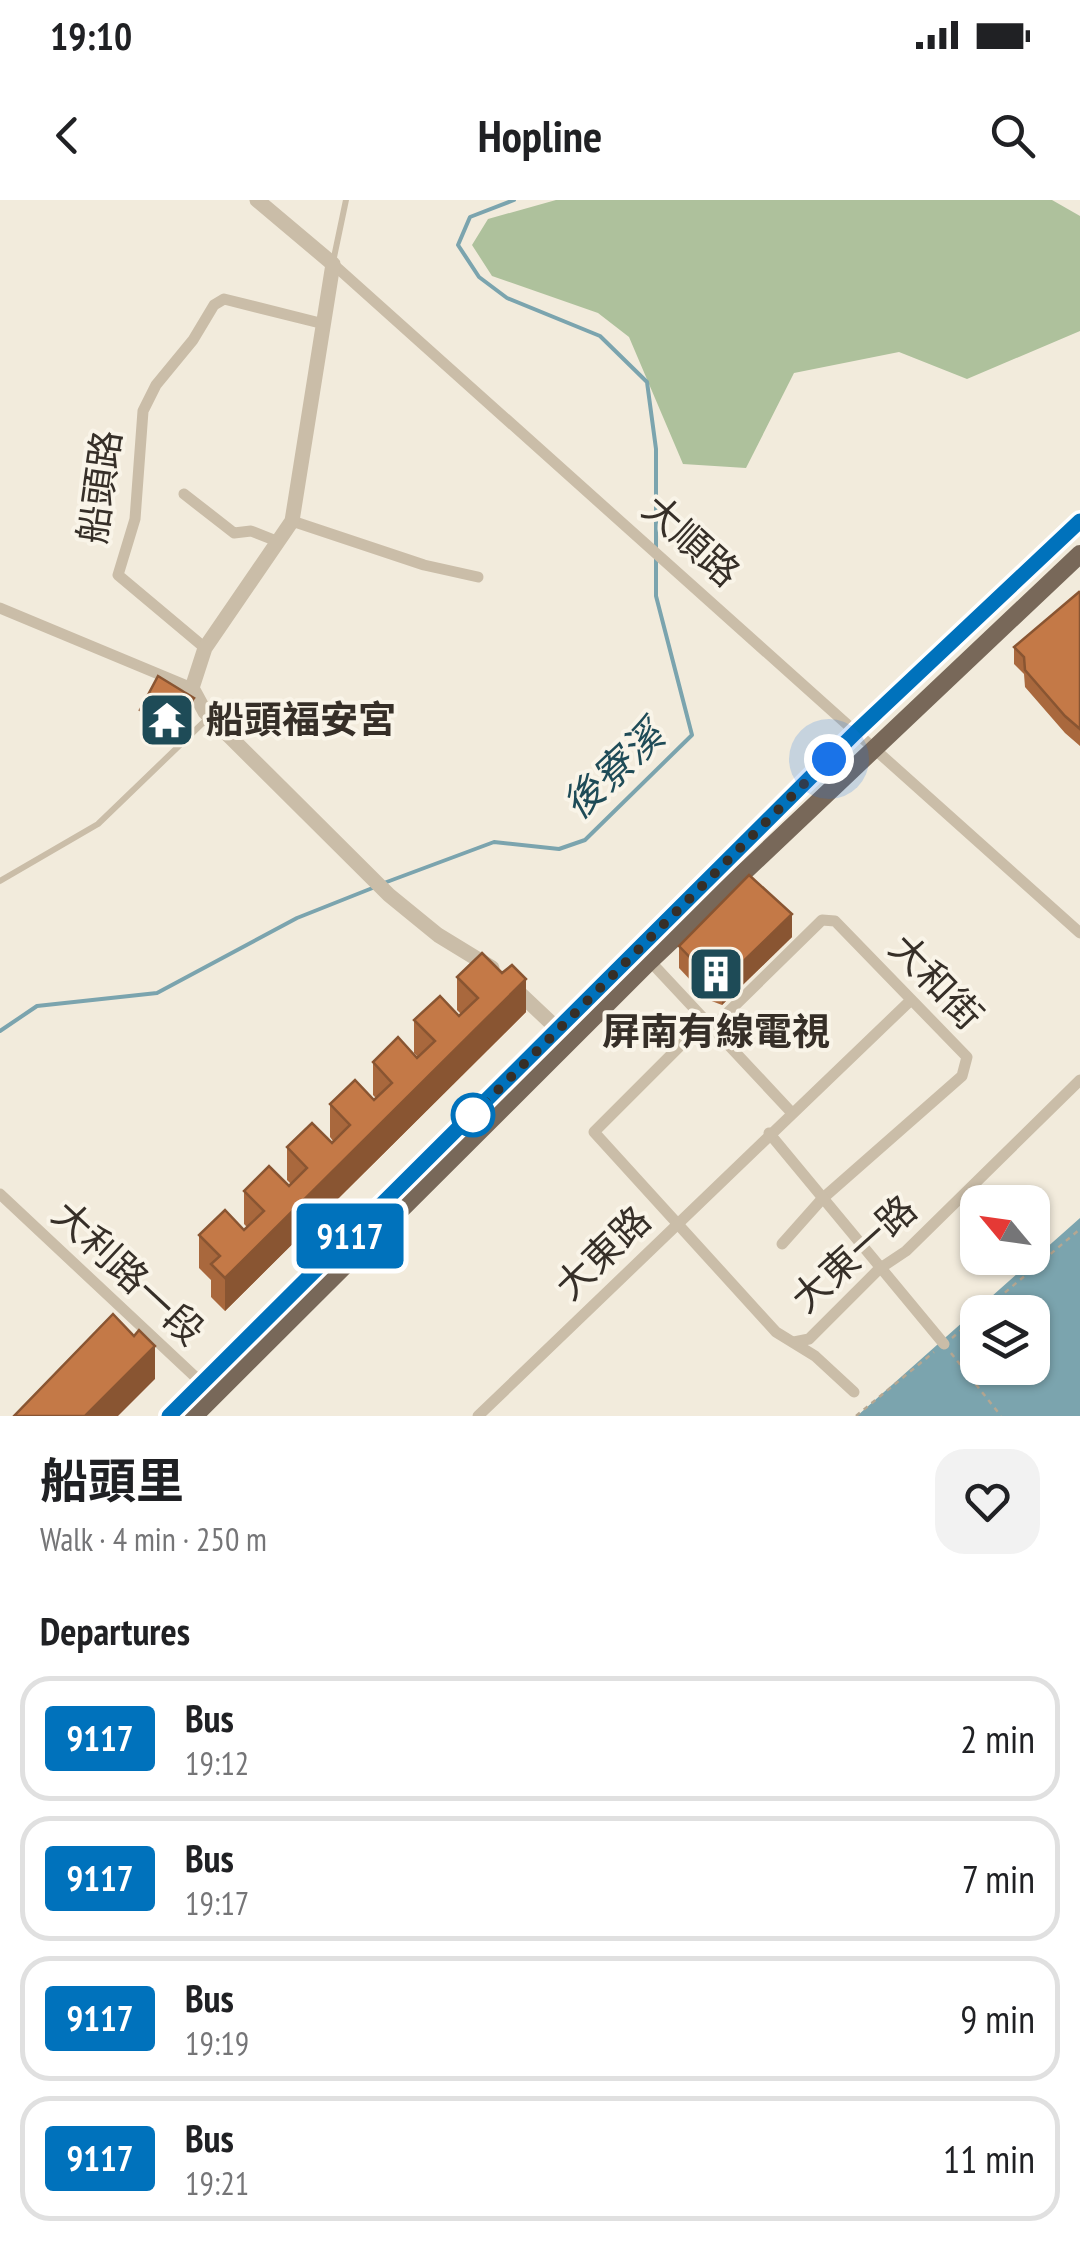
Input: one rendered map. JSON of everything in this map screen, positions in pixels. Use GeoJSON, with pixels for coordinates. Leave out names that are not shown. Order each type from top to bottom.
{"type":"FeatureCollection","features":[{"type":"Feature","properties":{"kind":"main road"},"geometry":{"type":"LineString","coordinates":[[169,1416],[209,1389],[565,1036],[856,732],[1080,521]]}},
{"type":"Feature","properties":{"kind":"main road"},"geometry":{"type":"LineString","coordinates":[[644,955],[876,748],[1080,554]]}},
{"type":"Feature","properties":{"kind":"main road"},"geometry":{"type":"LineString","coordinates":[[1028,568],[1046,588]]}},
{"type":"Feature","properties":{"kind":"main road"},"geometry":{"type":"LineString","coordinates":[[194,1416],[209,1389]]}},
{"type":"Feature","properties":{"kind":"street","name":"大順路"},"geometry":{"type":"LineString","coordinates":[[257,200],[1080,932]]}},
{"type":"Feature","properties":{"kind":"street"},"geometry":{"type":"LineString","coordinates":[[192,688],[205,648],[292,520],[332,264]]}},
{"type":"Feature","properties":{"kind":"street","name":"船頭路"},"geometry":{"type":"LineString","coordinates":[[205,648],[118,575],[135,520],[143,411],[156,385],[194,340],[214,305],[224,299],[320,323]]}},
{"type":"Feature","properties":{"kind":"street"},"geometry":{"type":"LineString","coordinates":[[184,494],[234,533],[251,531],[279,542]]}},
{"type":"Feature","properties":{"kind":"street"},"geometry":{"type":"LineString","coordinates":[[292,520],[424,565],[478,577]]}},
{"type":"Feature","properties":{"kind":"street"},"geometry":{"type":"LineString","coordinates":[[0,608],[192,688],[210,716],[389,895],[438,935],[476,955],[565,1036]]}},
{"type":"Feature","properties":{"kind":"street","name":"大和街"},"geometry":{"type":"LineString","coordinates":[[676,1223],[594,1132],[822,920],[835,921],[967,1057],[962,1076],[822,1199]]}},
{"type":"Feature","properties":{"kind":"street"},"geometry":{"type":"LineString","coordinates":[[644,955],[792,1113]]}},
{"type":"Feature","properties":{"kind":"street","name":"大東路"},"geometry":{"type":"LineString","coordinates":[[478,1416],[769,1132],[911,1000]]}},
{"type":"Feature","properties":{"kind":"street","name":"大東一路"},"geometry":{"type":"LineString","coordinates":[[794,1342],[809,1339],[879,1270],[906,1251],[1080,1080]]}},
{"type":"Feature","properties":{"kind":"street"},"geometry":{"type":"LineString","coordinates":[[769,1132],[879,1270],[944,1344]]}},
{"type":"Feature","properties":{"kind":"street","name":"大利路一段"},"geometry":{"type":"LineString","coordinates":[[0,1194],[209,1389]]}},
{"type":"Feature","properties":{"kind":"street"},"geometry":{"type":"LineString","coordinates":[[782,1244],[822,1199]]}},
{"type":"Feature","properties":{"kind":"street"},"geometry":{"type":"LineString","coordinates":[[676,1223],[776,1332],[794,1342],[854,1392]]}},
{"type":"Feature","properties":{"kind":"lane"},"geometry":{"type":"LineString","coordinates":[[332,264],[346,200]]}},
{"type":"Feature","properties":{"kind":"lane"},"geometry":{"type":"LineString","coordinates":[[0,881],[98,824],[210,716]]}},
{"type":"Feature","properties":{"kind":"path"},"geometry":{"type":"LineString","coordinates":[[1002,1295],[1080,1228]]}},
{"type":"Feature","properties":{"kind":"path"},"geometry":{"type":"LineString","coordinates":[[856,1416],[960,1331]]}},
{"type":"Feature","properties":{"kind":"path"},"geometry":{"type":"LineString","coordinates":[[944,1344],[1001,1416]]}},
{"type":"Feature","properties":{"kind":"green space"},"geometry":{"type":"Polygon","coordinates":[[[556,200],[1052,200],[1080,216],[1080,331],[967,379],[899,352],[794,373],[746,468],[683,464],[629,337],[598,313],[492,276],[472,245],[488,219],[556,200]]]}},
{"type":"Feature","properties":{"kind":"water"},"geometry":{"type":"Polygon","coordinates":[[[1080,1218],[1080,1416],[857,1416],[960,1325],[960,1385],[1050,1385],[1050,1295],[993,1295],[1016,1275],[1050,1275],[1050,1245],[1080,1218]]]}},
{"type":"Feature","properties":{"kind":"building"},"geometry":{"type":"Polygon","coordinates":[[[1079,592],[1080,729],[1025,670],[1024,657],[1014,647],[1079,592]]]}},
{"type":"Feature","properties":{"kind":"building"},"geometry":{"type":"Polygon","coordinates":[[[158,676],[194,698],[171,727],[140,710],[158,676]]]}},
{"type":"Feature","properties":{"kind":"building"},"geometry":{"type":"Polygon","coordinates":[[[749,875],[792,914],[722,982],[709,977],[679,946],[749,875]]]}},
{"type":"Feature","properties":{"kind":"building"},"geometry":{"type":"Polygon","coordinates":[[[482,953],[502,973],[512,965],[526,979],[225,1278],[211,1264],[220,1256],[199,1235],[225,1210],[244,1230],[264,1211],[244,1191],[269,1166],[289,1186],[307,1168],[287,1147],[312,1123],[332,1143],[350,1125],[330,1104],[355,1080],[374,1100],[392,1083],[373,1062],[398,1037],[417,1058],[435,1041],[414,1020],[440,996],[459,1016],[478,998],[457,977],[482,953]]]}},
{"type":"Feature","properties":{"kind":"building"},"geometry":{"type":"Polygon","coordinates":[[[113,1314],[134,1336],[139,1330],[155,1346],[85,1416],[14,1416],[113,1314]]]}},
{"type":"Feature","properties":{"kind":"waterway","name":"後寮溪"},"geometry":{"type":"LineString","coordinates":[[514,200],[470,217],[458,245],[479,277],[507,298],[600,336],[647,382],[656,449],[656,550]]}},
{"type":"Feature","properties":{"kind":"waterway","name":"後寮溪"},"geometry":{"type":"LineString","coordinates":[[384,883],[494,842],[559,849],[585,840],[692,735],[656,596],[656,559]]}},
{"type":"Feature","properties":{"kind":"waterway","name":"後寮溪"},"geometry":{"type":"LineString","coordinates":[[0,1031],[37,1006],[157,993],[297,918],[375,887]]}},
{"type":"Feature","properties":{"kind":"bus line","name":"9117"},"geometry":{"type":"LineString","coordinates":[[169,1416],[856,732],[1080,521]]}},
{"type":"Feature","properties":{"kind":"place","name":"船頭福安宮"},"geometry":{"type":"Point","coordinates":[167,720]}},
{"type":"Feature","properties":{"kind":"place","name":"屏南有線電視"},"geometry":{"type":"Point","coordinates":[716,974]}},
{"type":"Feature","properties":{"kind":"route"},"geometry":{"type":"LineString","coordinates":[[473,1115],[829,759]]}}]}
